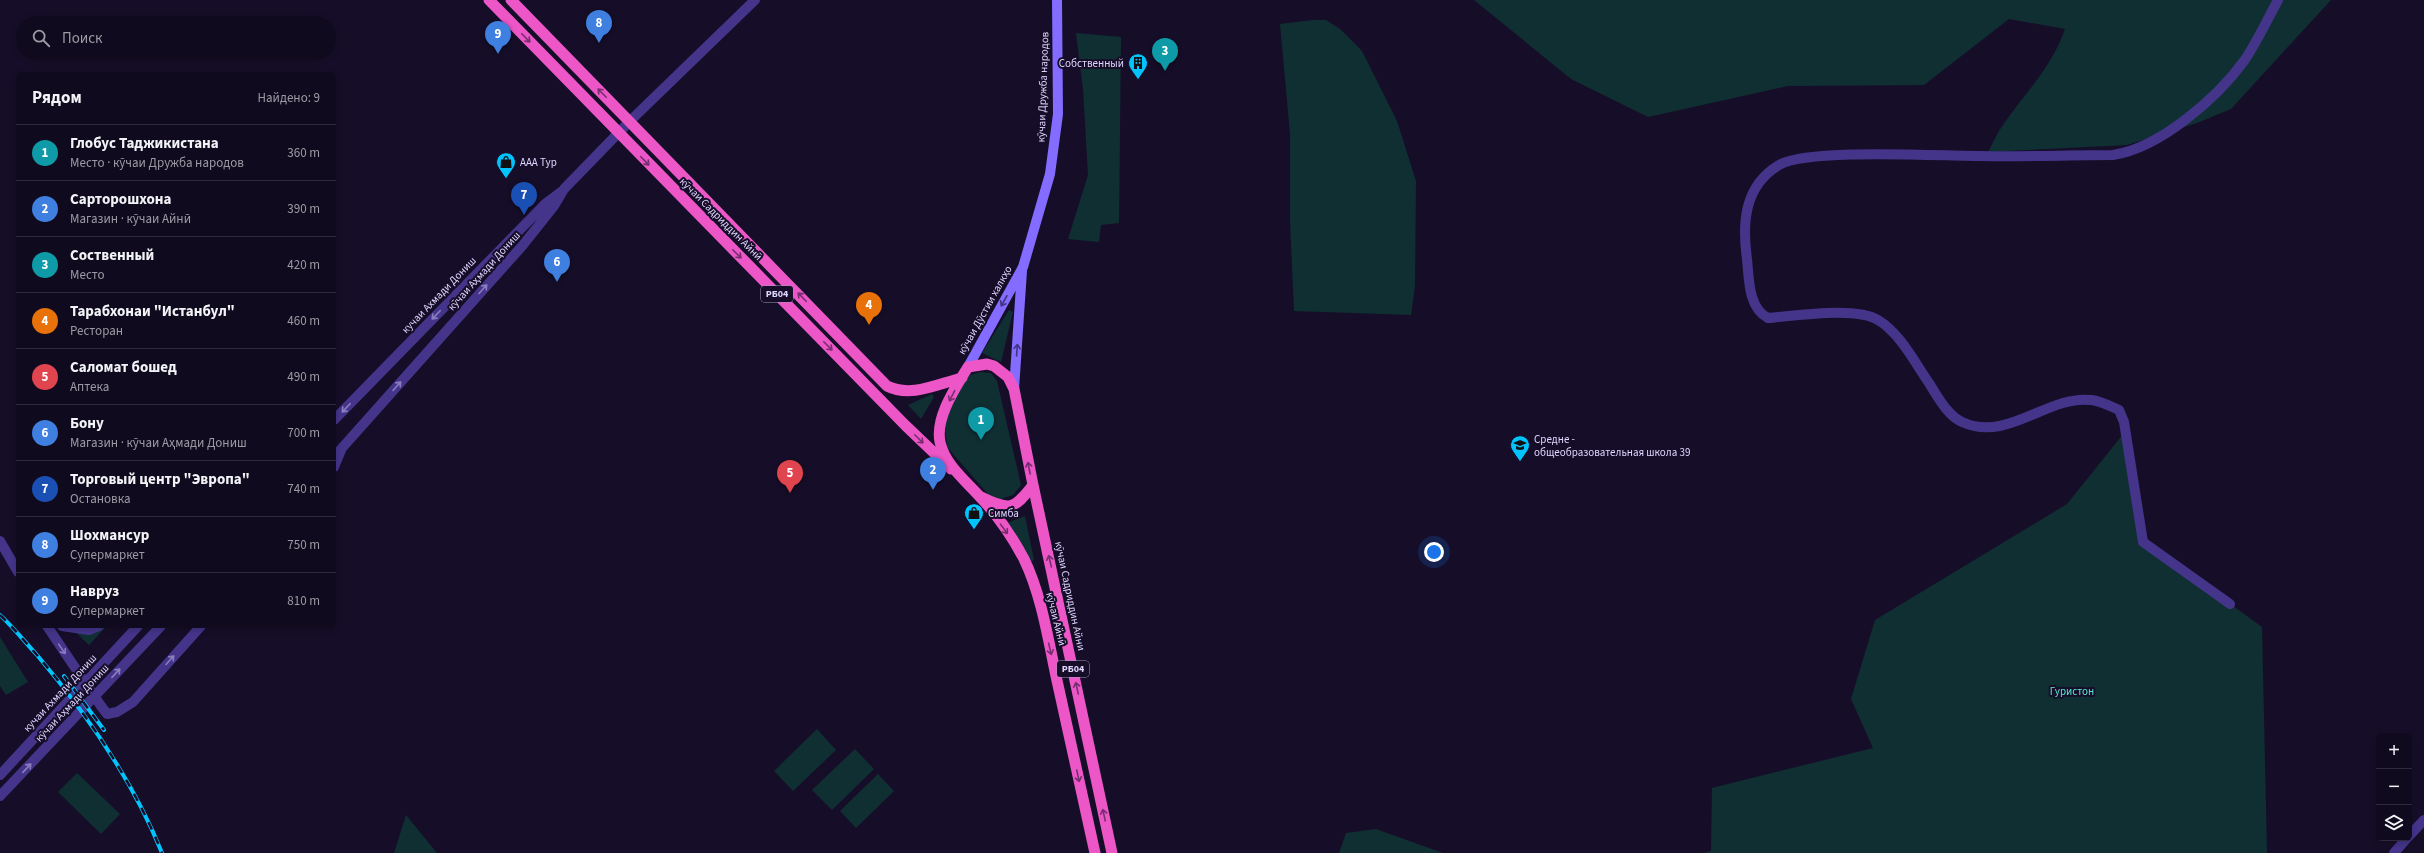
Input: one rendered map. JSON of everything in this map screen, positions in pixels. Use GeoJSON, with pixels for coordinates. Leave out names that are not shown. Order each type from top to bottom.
{"type":"FeatureCollection","features":[{"type":"Feature","properties":{"kind":"highway","name":"кӯчаи Садриддин Айнӣ"},"geometry":{"type":"LineString","coordinates":[[489,0],[935,455],[958,474]]}},
{"type":"Feature","properties":{"kind":"highway","name":"кӯчаи Садриддин Айнӣ"},"geometry":{"type":"LineString","coordinates":[[511,0],[887,386],[895,390],[911,392],[962,378]]}},
{"type":"Feature","properties":{"kind":"highway","name":"РБ04"},"geometry":{"type":"LineString","coordinates":[[987,364],[994,366],[1008,377],[1014,389],[1033,485],[1016,505],[1010,507],[1004,507],[981,497],[958,474],[943,449],[940,434],[945,411],[968,366],[987,364]]}},
{"type":"Feature","properties":{"kind":"highway","name":"кӯчаи Садриддин Айни"},"geometry":{"type":"LineString","coordinates":[[1033,485],[1112,853]]}},
{"type":"Feature","properties":{"kind":"highway","name":"кӯчаи Айнӣ"},"geometry":{"type":"LineString","coordinates":[[981,497],[1012,539],[1024,559],[1033,581],[1052,654],[1095,853]]}},
{"type":"Feature","properties":{"kind":"main road","name":"кӯчаи Дружба народов"},"geometry":{"type":"LineString","coordinates":[[1023,267],[1046,190],[1056,142],[1059,62],[1057,0]]}},
{"type":"Feature","properties":{"kind":"main road","name":"кӯчаи Дӯстии халкҳо"},"geometry":{"type":"LineString","coordinates":[[968,366],[1023,267]]}},
{"type":"Feature","properties":{"kind":"main road","name":"кӯчаи Дӯстии халкҳо"},"geometry":{"type":"LineString","coordinates":[[1014,389],[1023,267]]}},
{"type":"Feature","properties":{"kind":"street","name":"кӯчаи Аҳмади Дониш"},"geometry":{"type":"LineString","coordinates":[[336,455],[531,236],[554,206],[564,189],[630,121],[754,0]]}},
{"type":"Feature","properties":{"kind":"street"},"geometry":{"type":"LineString","coordinates":[[2230,604],[2143,542],[2124,422],[2119,410],[2091,400],[2078,400],[2063,403],[2018,422],[1994,426],[1962,422],[1949,412],[1908,352],[1880,320],[1868,314],[1854,312],[1768,318],[1758,312],[1750,287],[1743,231],[1744,217],[1757,186],[1767,174],[1780,164],[1793,160],[1828,156],[2114,155],[2130,152],[2144,146],[2198,109],[2224,83],[2244,60],[2278,0]]}},
{"type":"Feature","properties":{"kind":"street","name":"кучаи Ахмади Дониш"},"geometry":{"type":"LineString","coordinates":[[336,418],[539,210],[564,189]]}},
{"type":"Feature","properties":{"kind":"street"},"geometry":{"type":"LineString","coordinates":[[336,462],[342,447]]}},
{"type":"Feature","properties":{"kind":"street"},"geometry":{"type":"LineString","coordinates":[[0,541],[16,569]]}},
{"type":"Feature","properties":{"kind":"street"},"geometry":{"type":"LineString","coordinates":[[47,628],[107,714],[117,712],[130,705],[198,628]]}},
{"type":"Feature","properties":{"kind":"street"},"geometry":{"type":"LineString","coordinates":[[68,628],[75,630],[89,630],[94,628]]}},
{"type":"Feature","properties":{"kind":"street","name":"кучаи Ахмади Дониш"},"geometry":{"type":"LineString","coordinates":[[0,775],[136,628]]}},
{"type":"Feature","properties":{"kind":"street","name":"кӯчаи Аҳмади Дониш"},"geometry":{"type":"LineString","coordinates":[[0,796],[158,628]]}},
{"type":"Feature","properties":{"kind":"street"},"geometry":{"type":"LineString","coordinates":[[2412,833],[2424,820]]}},
{"type":"Feature","properties":{"kind":"street"},"geometry":{"type":"LineString","coordinates":[[2394,853],[2404,841]]}},
{"type":"Feature","properties":{"kind":"green space"},"geometry":{"type":"Polygon","coordinates":[[[1474,0],[2331,0],[2231,109],[2197,123],[2127,145],[1988,152],[2011,113],[2053,56],[2065,29],[2009,19],[1924,85],[1788,86],[1648,117],[1571,79],[1474,0]]]}},
{"type":"Feature","properties":{"kind":"green space"},"geometry":{"type":"Polygon","coordinates":[[[1326,20],[1340,29],[1362,51],[1397,121],[1416,181],[1415,286],[1411,315],[1294,311],[1290,220],[1290,134],[1280,24],[1326,20]]]}},
{"type":"Feature","properties":{"kind":"green space"},"geometry":{"type":"Polygon","coordinates":[[[1076,33],[1121,37],[1119,223],[1101,225],[1099,242],[1068,239],[1088,175],[1083,89],[1076,33]]]}},
{"type":"Feature","properties":{"kind":"green space"},"geometry":{"type":"Polygon","coordinates":[[[1009,310],[1013,312],[1001,362],[982,353],[1009,310]]]}},
{"type":"Feature","properties":{"kind":"green space"},"geometry":{"type":"Polygon","coordinates":[[[980,372],[991,373],[997,381],[1021,485],[1013,495],[994,501],[947,447],[945,421],[958,391],[970,375],[980,372]]]}},
{"type":"Feature","properties":{"kind":"green space"},"geometry":{"type":"Polygon","coordinates":[[[932,394],[934,397],[921,419],[908,405],[932,394]]]}},
{"type":"Feature","properties":{"kind":"green space","name":"Гуристон"},"geometry":{"type":"Polygon","coordinates":[[[2124,433],[2148,544],[2262,627],[2267,853],[1703,853],[1711,851],[1712,788],[1873,748],[1851,699],[1875,620],[2067,504],[2124,433]]]}},
{"type":"Feature","properties":{"kind":"green space"},"geometry":{"type":"Polygon","coordinates":[[[1025,516],[1034,560],[1030,562],[1007,523],[1025,516]]]}},
{"type":"Feature","properties":{"kind":"green space"},"geometry":{"type":"Polygon","coordinates":[[[71,628],[105,628],[89,645],[71,628]]]}},
{"type":"Feature","properties":{"kind":"green space"},"geometry":{"type":"Polygon","coordinates":[[[0,637],[28,682],[6,695],[0,686],[0,637]]]}},
{"type":"Feature","properties":{"kind":"green space"},"geometry":{"type":"Polygon","coordinates":[[[817,729],[836,750],[793,791],[774,771],[817,729]]]}},
{"type":"Feature","properties":{"kind":"green space"},"geometry":{"type":"Polygon","coordinates":[[[855,749],[874,769],[832,810],[812,790],[855,749]]]}},
{"type":"Feature","properties":{"kind":"green space"},"geometry":{"type":"Polygon","coordinates":[[[77,773],[120,814],[101,834],[58,792],[77,773]]]}},
{"type":"Feature","properties":{"kind":"green space"},"geometry":{"type":"Polygon","coordinates":[[[878,774],[894,791],[856,828],[840,811],[878,774]]]}},
{"type":"Feature","properties":{"kind":"green space"},"geometry":{"type":"Polygon","coordinates":[[[406,815],[437,853],[394,853],[406,815]]]}},
{"type":"Feature","properties":{"kind":"green space"},"geometry":{"type":"Polygon","coordinates":[[[1376,829],[1443,853],[1339,853],[1346,833],[1376,829]]]}},
{"type":"Feature","properties":{"kind":"railway"},"geometry":{"type":"LineString","coordinates":[[0,615],[56,677],[91,725],[123,774],[162,853]]}},
{"type":"Feature","properties":{"kind":"railway"},"geometry":{"type":"LineString","coordinates":[[64,676],[104,730]]}},
{"type":"Feature","properties":{"kind":"place","name":"Шохмансур"},"geometry":{"type":"Point","coordinates":[599,43]}},
{"type":"Feature","properties":{"kind":"place","name":"Навруз"},"geometry":{"type":"Point","coordinates":[498,54]}},
{"type":"Feature","properties":{"kind":"place","name":"Соственный"},"geometry":{"type":"Point","coordinates":[1165,71]}},
{"type":"Feature","properties":{"kind":"place","name":"Собственный"},"geometry":{"type":"Point","coordinates":[1138,80]}},
{"type":"Feature","properties":{"kind":"place","name":"ААА Тур"},"geometry":{"type":"Point","coordinates":[506,179]}},
{"type":"Feature","properties":{"kind":"place","name":"Торговый центр \"Эвропа\""},"geometry":{"type":"Point","coordinates":[524,215]}},
{"type":"Feature","properties":{"kind":"place","name":"Бону"},"geometry":{"type":"Point","coordinates":[557,282]}},
{"type":"Feature","properties":{"kind":"place","name":"Тарабхонаи \"Истанбул\""},"geometry":{"type":"Point","coordinates":[869,325]}},
{"type":"Feature","properties":{"kind":"place","name":"Глобус Таджикистана"},"geometry":{"type":"Point","coordinates":[981,440]}},
{"type":"Feature","properties":{"kind":"place","name":"Средне - общеобразовательная школа 39"},"geometry":{"type":"Point","coordinates":[1520,462]}},
{"type":"Feature","properties":{"kind":"place","name":"Сарторошхона"},"geometry":{"type":"Point","coordinates":[933,490]}},
{"type":"Feature","properties":{"kind":"place","name":"Саломат бошед"},"geometry":{"type":"Point","coordinates":[790,493]}},
{"type":"Feature","properties":{"kind":"place","name":"Симба"},"geometry":{"type":"Point","coordinates":[974,530]}}]}
